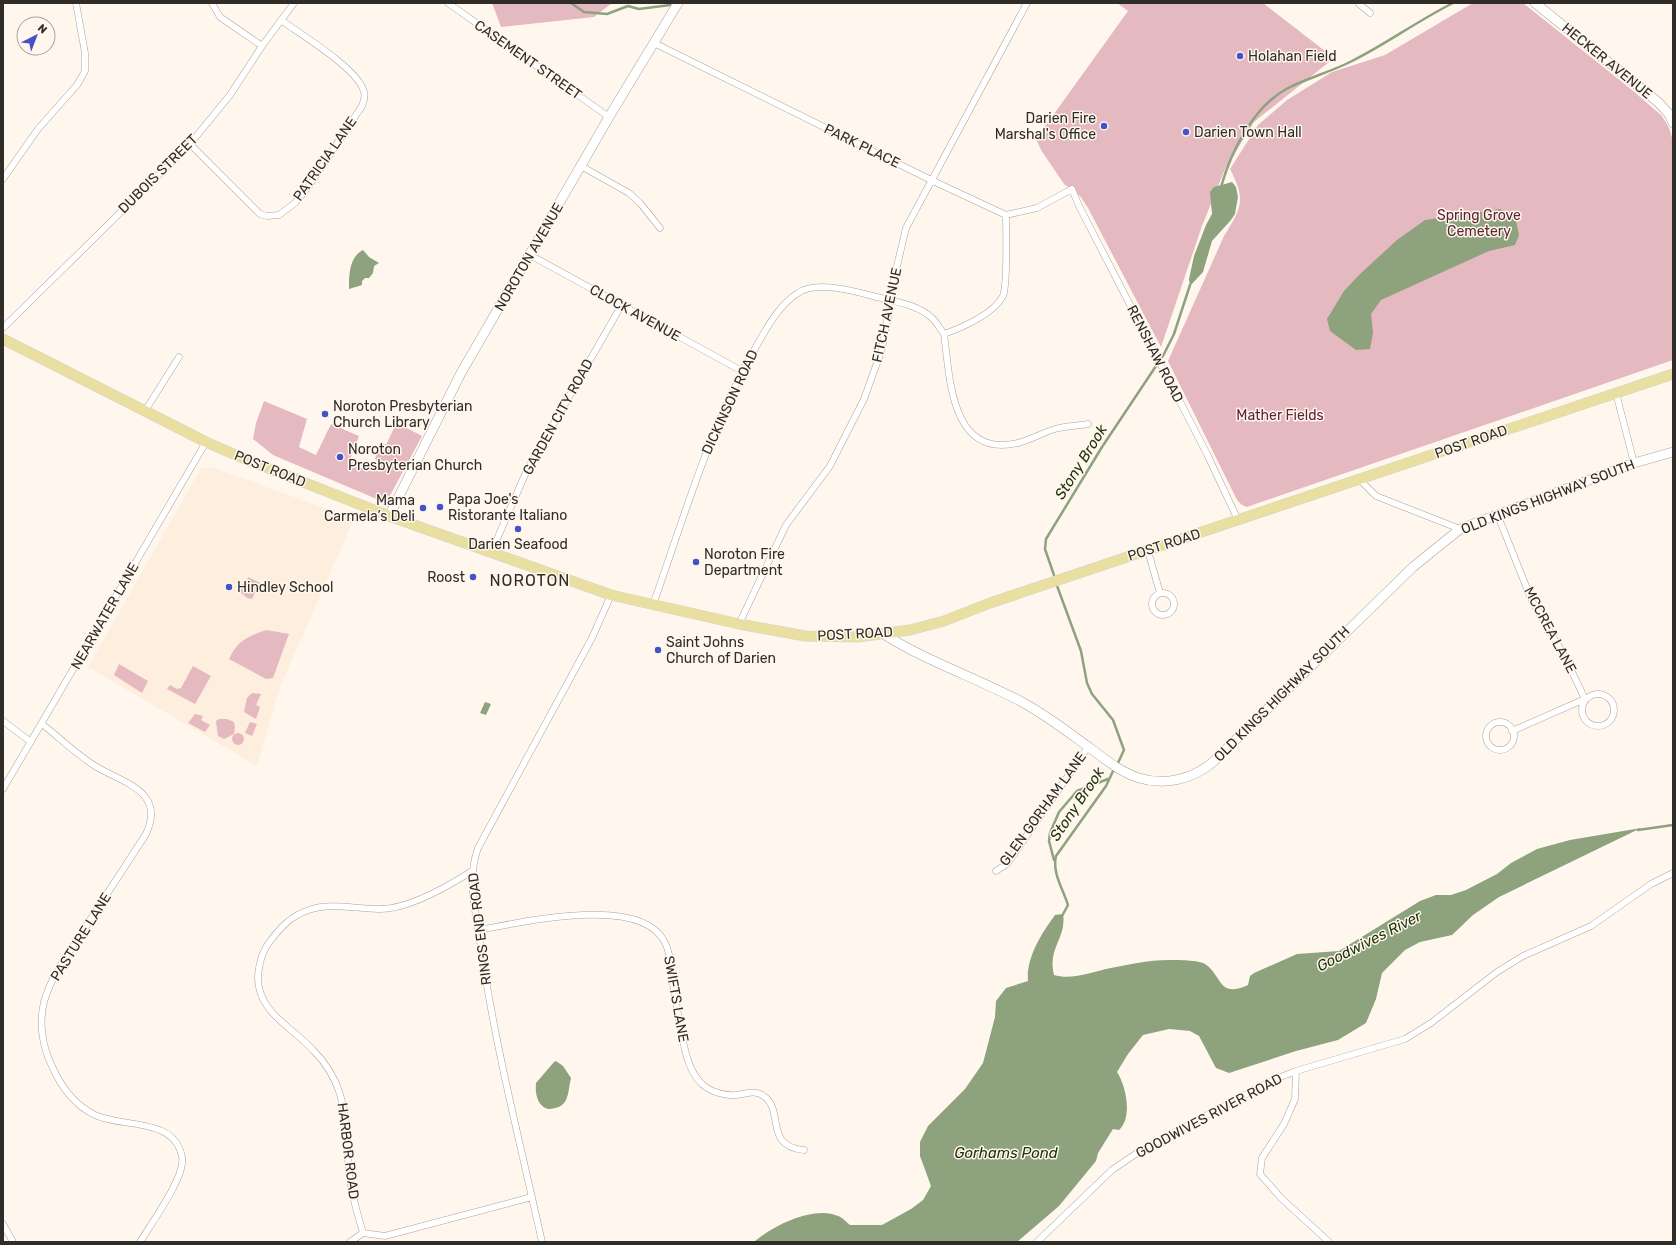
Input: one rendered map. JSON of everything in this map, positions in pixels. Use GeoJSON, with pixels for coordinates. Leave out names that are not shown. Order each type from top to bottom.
{"type":"FeatureCollection","features":[{"type":"Feature","properties":{"kind":"main road","name":"POST ROAD"},"geometry":{"type":"LineString","coordinates":[[3,339],[206,442],[240,457],[389,516],[491,554],[611,595],[653,606],[806,636],[843,638],[885,635],[944,621],[990,603],[1673,374]]}},
{"type":"Feature","properties":{"kind":"street"},"geometry":{"type":"LineString","coordinates":[[3,179],[38,129],[77,85],[84,71],[85,53],[76,3]]}},
{"type":"Feature","properties":{"kind":"street"},"geometry":{"type":"LineString","coordinates":[[212,3],[220,17],[262,46]]}},
{"type":"Feature","properties":{"kind":"street","name":"DUBOIS STREET"},"geometry":{"type":"LineString","coordinates":[[3,328],[190,144],[230,95],[262,46],[294,3]]}},
{"type":"Feature","properties":{"kind":"street","name":"CASEMENT STREET"},"geometry":{"type":"LineString","coordinates":[[448,3],[609,117]]}},
{"type":"Feature","properties":{"kind":"street","name":"NOROTON AVENUE"},"geometry":{"type":"LineString","coordinates":[[389,516],[461,373],[609,117],[678,3]]}},
{"type":"Feature","properties":{"kind":"street","name":"FITCH AVENUE"},"geometry":{"type":"LineString","coordinates":[[739,624],[786,525],[830,466],[864,400],[882,349],[888,316],[889,300],[906,228],[1027,3]]}},
{"type":"Feature","properties":{"kind":"street"},"geometry":{"type":"LineString","coordinates":[[1358,3],[1370,13]]}},
{"type":"Feature","properties":{"kind":"street","name":"HECKER AVENUE"},"geometry":{"type":"LineString","coordinates":[[1535,3],[1658,102],[1669,114],[1673,123]]}},
{"type":"Feature","properties":{"kind":"street","name":"PATRICIA LANE"},"geometry":{"type":"LineString","coordinates":[[190,144],[260,214],[272,216],[286,211],[309,186],[362,106],[365,94],[360,83],[347,70],[281,20]]}},
{"type":"Feature","properties":{"kind":"street","name":"PARK PLACE"},"geometry":{"type":"LineString","coordinates":[[654,43],[931,180],[1006,215]]}},
{"type":"Feature","properties":{"kind":"street"},"geometry":{"type":"LineString","coordinates":[[581,166],[629,193],[640,203],[660,228]]}},
{"type":"Feature","properties":{"kind":"street","name":"RENSHAW ROAD"},"geometry":{"type":"LineString","coordinates":[[1006,215],[1037,208],[1072,189],[1079,206],[1163,371],[1207,454],[1238,520]]}},
{"type":"Feature","properties":{"kind":"street"},"geometry":{"type":"LineString","coordinates":[[1006,215],[1006,272],[1003,295],[993,308],[961,328],[944,334],[952,398],[965,426],[980,441],[998,446],[1018,443],[1057,428],[1088,424]]}},
{"type":"Feature","properties":{"kind":"street","name":"CLOCK AVENUE"},"geometry":{"type":"LineString","coordinates":[[530,255],[742,371]]}},
{"type":"Feature","properties":{"kind":"street","name":"DICKINSON ROAD"},"geometry":{"type":"LineString","coordinates":[[653,606],[700,468],[723,410],[742,371],[774,316],[798,292],[820,287],[845,289],[889,300],[919,309],[933,319],[944,334]]}},
{"type":"Feature","properties":{"kind":"street","name":"GARDEN CITY ROAD"},"geometry":{"type":"LineString","coordinates":[[491,554],[527,470],[621,306]]}},
{"type":"Feature","properties":{"kind":"street"},"geometry":{"type":"LineString","coordinates":[[145,411],[179,357]]}},
{"type":"Feature","properties":{"kind":"street"},"geometry":{"type":"LineString","coordinates":[[1616,393],[1634,463]]}},
{"type":"Feature","properties":{"kind":"street","name":"NEARWATER LANE"},"geometry":{"type":"LineString","coordinates":[[3,789],[206,442]]}},
{"type":"Feature","properties":{"kind":"street","name":"OLD KINGS HIGHWAY SOUTH"},"geometry":{"type":"LineString","coordinates":[[885,635],[907,649],[1022,702],[1049,718],[1115,766],[1140,778],[1171,781],[1191,777],[1206,769],[1228,749],[1407,573],[1460,529],[1498,516],[1634,463],[1673,452]]}},
{"type":"Feature","properties":{"kind":"street"},"geometry":{"type":"LineString","coordinates":[[1360,480],[1376,496],[1460,529]]}},
{"type":"Feature","properties":{"kind":"street","name":"MCCREA LANE"},"geometry":{"type":"LineString","coordinates":[[1498,516],[1532,601],[1564,654],[1585,699],[1582,711],[1584,717],[1589,723],[1599,725],[1610,720],[1613,708],[1608,697],[1596,694],[1585,699],[1512,730]]}},
{"type":"Feature","properties":{"kind":"street"},"geometry":{"type":"LineString","coordinates":[[1148,551],[1160,593]]}},
{"type":"Feature","properties":{"kind":"street","name":"RINGS END ROAD"},"geometry":{"type":"LineString","coordinates":[[542,1242],[486,983],[478,930],[472,871],[478,848],[592,638],[611,595]]}},
{"type":"Feature","properties":{"kind":"street"},"geometry":{"type":"LineString","coordinates":[[3,721],[31,742]]}},
{"type":"Feature","properties":{"kind":"street"},"geometry":{"type":"LineString","coordinates":[[1504,723],[1512,730],[1513,741],[1506,749],[1495,749],[1487,742],[1487,732],[1494,724],[1504,723]]}},
{"type":"Feature","properties":{"kind":"street","name":"PASTURE LANE"},"geometry":{"type":"LineString","coordinates":[[42,724],[94,766],[132,784],[139,790],[148,802],[151,811],[150,826],[146,834],[59,969],[44,1002],[42,1017],[42,1035],[48,1057],[55,1074],[67,1094],[94,1115],[104,1119],[155,1128],[163,1131],[179,1148],[182,1157],[180,1175],[140,1242]]}},
{"type":"Feature","properties":{"kind":"street","name":"GLEN GORHAM LANE"},"geometry":{"type":"LineString","coordinates":[[996,871],[1007,864],[1088,747]]}},
{"type":"Feature","properties":{"kind":"street","name":"HARBOR ROAD"},"geometry":{"type":"LineString","coordinates":[[362,1233],[352,1196],[348,1159],[347,1122],[340,1092],[331,1074],[313,1050],[276,1018],[267,1008],[261,996],[258,985],[259,966],[263,951],[286,922],[309,909],[328,907],[379,909],[397,908],[421,898],[472,871]]}},
{"type":"Feature","properties":{"kind":"street","name":"GOODWIVES RIVER ROAD"},"geometry":{"type":"LineString","coordinates":[[1037,1242],[1093,1187],[1123,1161],[1257,1088],[1296,1071],[1405,1039],[1431,1023],[1497,972],[1523,956],[1591,926],[1651,884],[1673,874]]}},
{"type":"Feature","properties":{"kind":"street","name":"SWIFTS LANE"},"geometry":{"type":"LineString","coordinates":[[478,930],[550,918],[605,914],[632,918],[650,928],[666,945],[683,1038],[689,1063],[696,1076],[702,1084],[717,1092],[732,1095],[751,1092],[761,1094],[772,1105],[776,1130],[782,1140],[788,1146],[804,1150]]}},
{"type":"Feature","properties":{"kind":"street"},"geometry":{"type":"LineString","coordinates":[[1296,1071],[1295,1099],[1284,1124],[1262,1158],[1260,1174],[1281,1198],[1329,1242]]}},
{"type":"Feature","properties":{"kind":"street"},"geometry":{"type":"LineString","coordinates":[[350,1242],[362,1233],[385,1236],[532,1196]]}},
{"type":"Feature","properties":{"kind":"street"},"geometry":{"type":"LineString","coordinates":[[3,1224],[13,1242]]}},
{"type":"Feature","properties":{"kind":"shaded area","name":"Hindley School"},"geometry":{"type":"Polygon","coordinates":[[[212,467],[354,519],[280,687],[257,766],[88,667],[201,468],[212,467]]]}},
{"type":"Feature","properties":{"kind":"green space"},"geometry":{"type":"Polygon","coordinates":[[[492,3],[612,3],[594,17],[501,27],[492,3]]]}},
{"type":"Feature","properties":{"kind":"green space"},"geometry":{"type":"Polygon","coordinates":[[[1117,3],[1263,3],[1334,58],[1254,122],[1225,169],[1202,226],[1161,347],[1088,208],[1080,196],[1064,184],[1041,150],[1036,139],[1128,11],[1117,3]]]}},
{"type":"Feature","properties":{"kind":"green space","name":"Spring Grove Cemetery"},"geometry":{"type":"Polygon","coordinates":[[[1473,3],[1523,3],[1632,90],[1662,116],[1669,128],[1673,141],[1673,360],[1247,507],[1242,505],[1237,500],[1168,361],[1224,236],[1238,210],[1240,196],[1230,169],[1258,125],[1287,100],[1332,72],[1385,55],[1473,3]]]}},
{"type":"Feature","properties":{"kind":"green space"},"geometry":{"type":"Polygon","coordinates":[[[264,401],[307,419],[299,447],[316,455],[331,424],[359,436],[351,457],[353,464],[368,471],[375,467],[377,461],[375,458],[382,443],[386,445],[394,428],[399,424],[422,436],[386,503],[273,455],[253,439],[256,423],[264,401]]]}},
{"type":"Feature","properties":{"kind":"green space"},"geometry":{"type":"Polygon","coordinates":[[[248,577],[260,583],[252,599],[247,598],[238,590],[240,585],[246,583],[248,577]]]}},
{"type":"Feature","properties":{"kind":"green space"},"geometry":{"type":"Polygon","coordinates":[[[266,630],[289,634],[273,678],[266,679],[229,659],[240,643],[253,635],[266,630]]]}},
{"type":"Feature","properties":{"kind":"green space"},"geometry":{"type":"Polygon","coordinates":[[[119,664],[148,681],[142,693],[114,675],[119,664]]]}},
{"type":"Feature","properties":{"kind":"green space"},"geometry":{"type":"Polygon","coordinates":[[[193,666],[211,676],[195,704],[167,689],[170,685],[177,689],[181,688],[193,666]]]}},
{"type":"Feature","properties":{"kind":"green space"},"geometry":{"type":"Polygon","coordinates":[[[252,693],[261,694],[256,705],[260,707],[256,719],[244,712],[247,698],[252,693]]]}},
{"type":"Feature","properties":{"kind":"green space"},"geometry":{"type":"Polygon","coordinates":[[[195,714],[203,716],[201,720],[210,725],[205,732],[188,723],[195,714]]]}},
{"type":"Feature","properties":{"kind":"green space"},"geometry":{"type":"Polygon","coordinates":[[[219,719],[227,719],[234,722],[234,734],[224,739],[218,736],[216,721],[219,719]]]}},
{"type":"Feature","properties":{"kind":"green space"},"geometry":{"type":"Polygon","coordinates":[[[250,722],[257,724],[252,736],[245,733],[250,722]]]}},
{"type":"Feature","properties":{"kind":"green space"},"geometry":{"type":"Polygon","coordinates":[[[238,733],[242,735],[244,739],[242,743],[238,745],[234,743],[232,739],[234,735],[238,733]]]}},
{"type":"Feature","properties":{"kind":"water"},"geometry":{"type":"Polygon","coordinates":[[[1232,182],[1236,187],[1238,197],[1235,214],[1212,241],[1203,272],[1190,286],[1189,279],[1194,256],[1212,214],[1210,192],[1214,187],[1232,182]]]}},
{"type":"Feature","properties":{"kind":"water"},"geometry":{"type":"Polygon","coordinates":[[[1500,209],[1515,216],[1519,235],[1515,245],[1489,251],[1381,300],[1371,314],[1373,333],[1370,349],[1356,350],[1330,331],[1327,319],[1344,291],[1397,240],[1425,220],[1500,209]]]}},
{"type":"Feature","properties":{"kind":"water"},"geometry":{"type":"Polygon","coordinates":[[[363,250],[369,257],[379,263],[374,266],[373,273],[369,278],[365,278],[362,281],[362,285],[349,289],[352,262],[358,253],[363,250]]]}},
{"type":"Feature","properties":{"kind":"water"},"geometry":{"type":"Polygon","coordinates":[[[485,702],[491,704],[486,715],[480,713],[485,702]]]}},
{"type":"Feature","properties":{"kind":"water","name":"Gorhams Pond"},"geometry":{"type":"Polygon","coordinates":[[[1641,828],[1499,897],[1473,915],[1452,935],[1420,942],[1405,950],[1382,973],[1376,999],[1366,1023],[1338,1040],[1296,1051],[1229,1073],[1216,1068],[1199,1036],[1190,1031],[1169,1029],[1143,1035],[1128,1054],[1117,1072],[1123,1085],[1127,1101],[1126,1117],[1123,1124],[1119,1130],[1113,1129],[1098,1153],[1096,1161],[1059,1206],[1017,1242],[754,1242],[782,1224],[806,1215],[817,1213],[828,1213],[838,1216],[850,1225],[882,1225],[911,1209],[923,1200],[931,1186],[920,1156],[920,1142],[928,1126],[965,1089],[983,1063],[995,1017],[996,1001],[1006,988],[1028,981],[1029,964],[1032,955],[1040,938],[1055,915],[1063,914],[1063,922],[1062,930],[1053,957],[1054,975],[1067,977],[1129,964],[1161,960],[1188,960],[1205,964],[1222,984],[1231,989],[1238,989],[1248,985],[1250,976],[1254,973],[1297,954],[1339,951],[1420,901],[1436,895],[1451,895],[1466,890],[1497,874],[1511,863],[1537,849],[1570,840],[1641,828]]]}},
{"type":"Feature","properties":{"kind":"water"},"geometry":{"type":"Polygon","coordinates":[[[556,1061],[563,1066],[571,1078],[568,1095],[564,1103],[555,1108],[548,1109],[539,1102],[536,1091],[536,1083],[556,1061]]]}},
{"type":"Feature","properties":{"kind":"waterway"},"geometry":{"type":"LineString","coordinates":[[571,3],[584,12],[607,14],[628,6],[639,9],[670,5]]}},
{"type":"Feature","properties":{"kind":"waterway","name":"Stony Brook"},"geometry":{"type":"LineString","coordinates":[[1221,187],[1231,159],[1246,131],[1254,118],[1276,96],[1296,84],[1342,66],[1363,55],[1453,3]]}},
{"type":"Feature","properties":{"kind":"waterway","name":"Stony Brook"},"geometry":{"type":"LineString","coordinates":[[1055,578],[1045,549],[1046,539],[1102,447],[1164,354],[1174,334],[1190,285]]}},
{"type":"Feature","properties":{"kind":"waterway","name":"Stony Brook"},"geometry":{"type":"LineString","coordinates":[[1056,583],[1081,651],[1087,683],[1092,694],[1113,720],[1124,750],[1117,765]]}},
{"type":"Feature","properties":{"kind":"waterway","name":"Stony Brook"},"geometry":{"type":"LineString","coordinates":[[1062,916],[1068,905],[1055,869],[1056,856],[1106,786],[1114,769]]}},
{"type":"Feature","properties":{"kind":"waterway"},"geometry":{"type":"LineString","coordinates":[[1054,860],[1049,841],[1050,833],[1059,812],[1077,791],[1108,779]]}},
{"type":"Feature","properties":{"kind":"waterway","name":"Goodwives River"},"geometry":{"type":"LineString","coordinates":[[1638,830],[1673,825]]}},
{"type":"Feature","properties":{"kind":"place","name":"Holahan Field"},"geometry":{"type":"Point","coordinates":[1240,56]}},
{"type":"Feature","properties":{"kind":"place","name":"Darien Fire Marshal's Office"},"geometry":{"type":"Point","coordinates":[1104,126]}},
{"type":"Feature","properties":{"kind":"place","name":"Darien Town Hall"},"geometry":{"type":"Point","coordinates":[1186,132]}},
{"type":"Feature","properties":{"kind":"place","name":"Noroton Presbyterian Church Library"},"geometry":{"type":"Point","coordinates":[325,414]}},
{"type":"Feature","properties":{"kind":"place","name":"Noroton Presbyterian Church"},"geometry":{"type":"Point","coordinates":[340,457]}},
{"type":"Feature","properties":{"kind":"place","name":"Papa Joe's Ristorante Italiano"},"geometry":{"type":"Point","coordinates":[440,507]}},
{"type":"Feature","properties":{"kind":"place","name":"Mama Carmela’s Deli"},"geometry":{"type":"Point","coordinates":[423,508]}},
{"type":"Feature","properties":{"kind":"place","name":"Darien Seafood"},"geometry":{"type":"Point","coordinates":[518,529]}},
{"type":"Feature","properties":{"kind":"place","name":"Noroton Fire Department"},"geometry":{"type":"Point","coordinates":[696,562]}},
{"type":"Feature","properties":{"kind":"place","name":"Roost"},"geometry":{"type":"Point","coordinates":[473,577]}},
{"type":"Feature","properties":{"kind":"place","name":"Hindley School"},"geometry":{"type":"Point","coordinates":[229,587]}},
{"type":"Feature","properties":{"kind":"place","name":"Saint Johns Church of Darien"},"geometry":{"type":"Point","coordinates":[658,650]}},
{"type":"Feature","properties":{"kind":"district","name":"NOROTON"},"geometry":{"type":"Point","coordinates":[530,580]}},
{"type":"Feature","properties":{"kind":"park label","name":"Mather Fields"},"geometry":{"type":"Point","coordinates":[1280,415]}}]}
